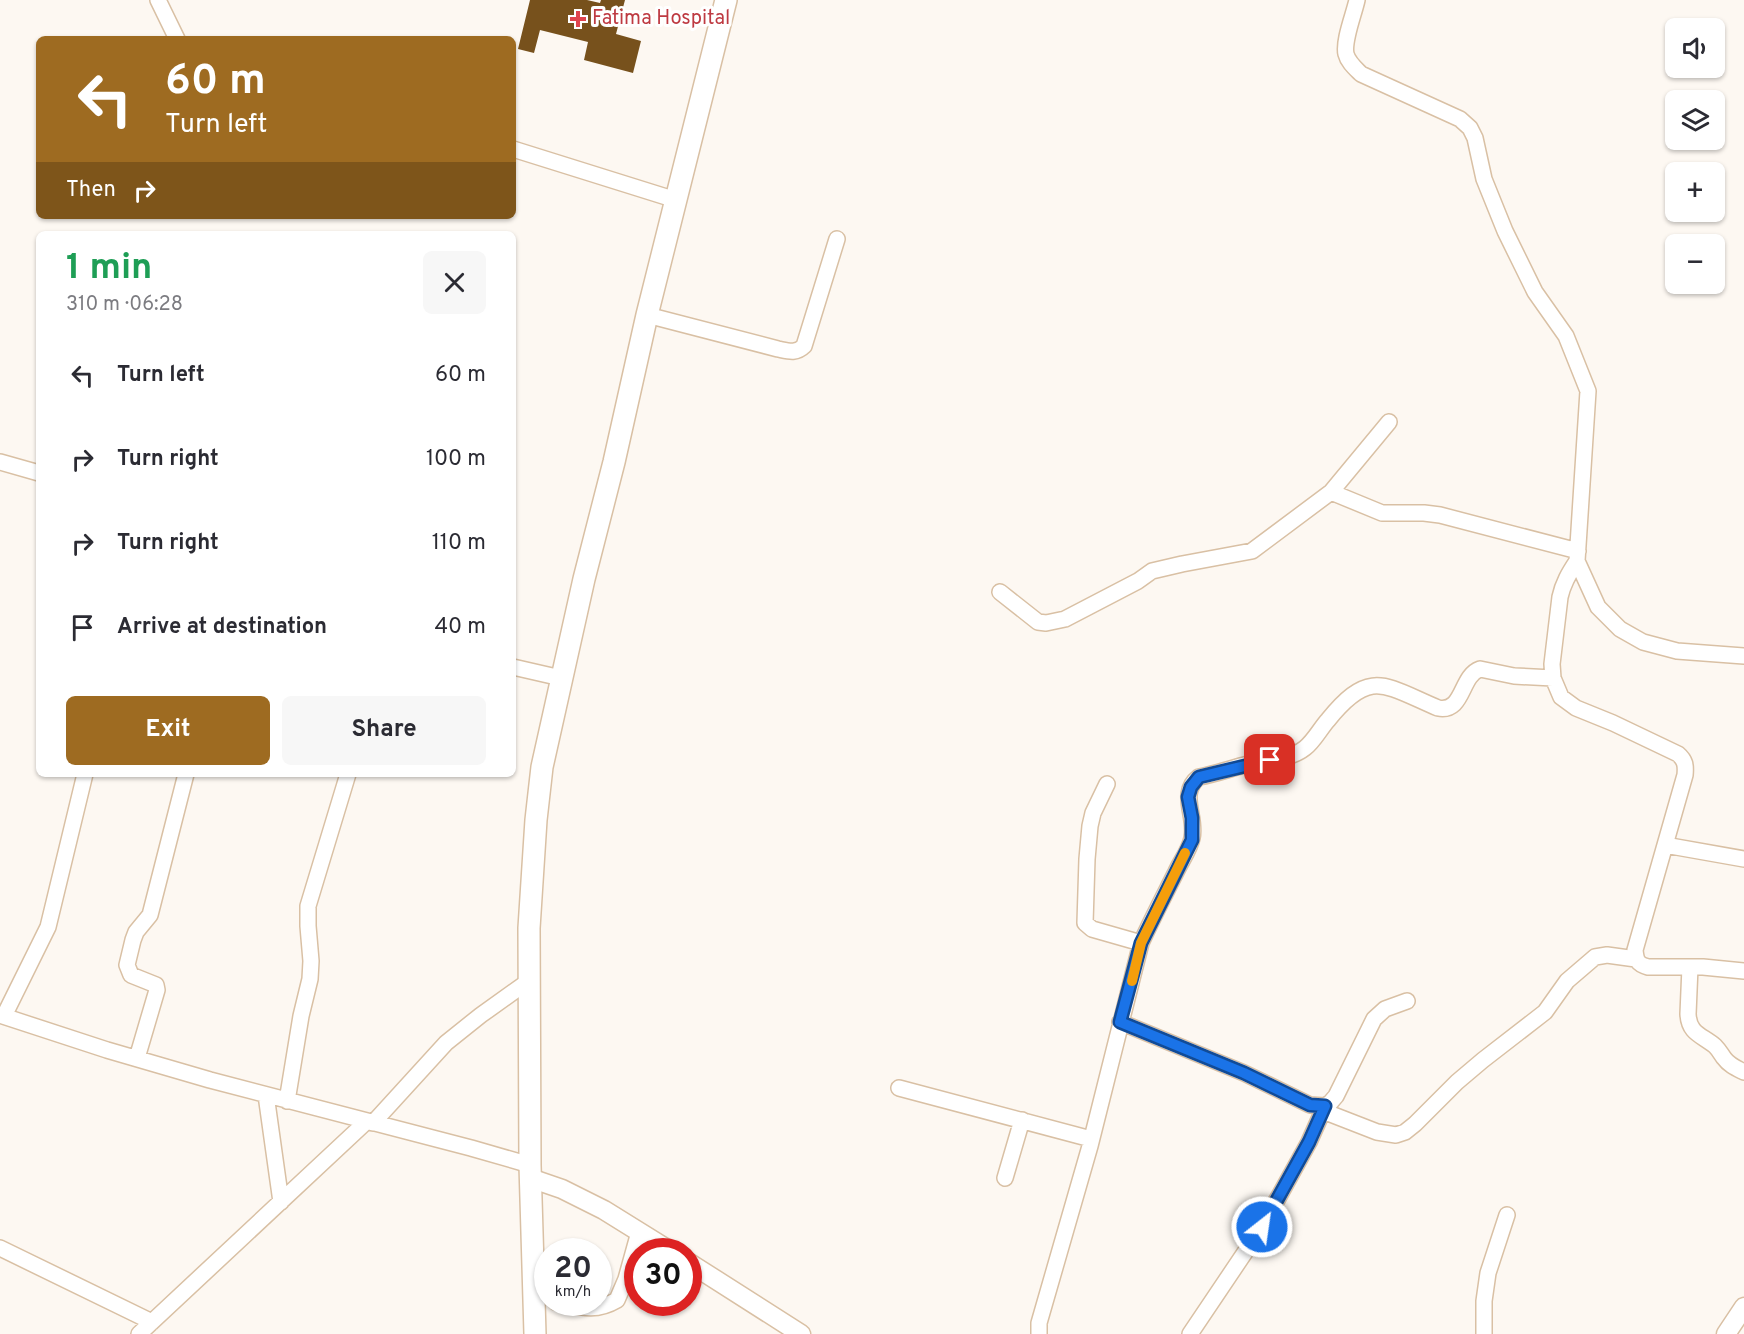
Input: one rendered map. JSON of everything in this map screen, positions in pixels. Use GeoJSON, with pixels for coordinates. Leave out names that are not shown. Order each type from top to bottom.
{"type":"FeatureCollection","features":[{"type":"Feature","properties":{"kind":"main road"},"geometry":{"type":"LineString","coordinates":[[536,1238],[530,1172],[529,928],[542,766],[647,315],[726,0]]}},
{"type":"Feature","properties":{"kind":"main road"},"geometry":{"type":"LineString","coordinates":[[535,1334],[538,1316]]}},
{"type":"Feature","properties":{"kind":"street"},"geometry":{"type":"LineString","coordinates":[[158,0],[176,36]]}},
{"type":"Feature","properties":{"kind":"street"},"geometry":{"type":"LineString","coordinates":[[1357,0],[1346,52],[1351,64],[1361,74],[1460,118],[1470,128],[1475,138],[1484,179],[1505,231],[1535,292],[1566,336],[1588,391],[1578,556],[1562,587],[1552,664],[1553,678],[1560,697],[1566,702],[1678,754],[1686,766],[1635,950],[1636,959],[1642,966],[1648,967],[1744,971]]}},
{"type":"Feature","properties":{"kind":"street"},"geometry":{"type":"LineString","coordinates":[[516,150],[676,200]]}},
{"type":"Feature","properties":{"kind":"street"},"geometry":{"type":"LineString","coordinates":[[647,315],[778,349],[793,352],[799,350],[804,346],[837,239]]}},
{"type":"Feature","properties":{"kind":"street"},"geometry":{"type":"LineString","coordinates":[[999,592],[1038,622],[1046,623],[1065,619],[1138,581],[1152,571],[1252,551],[1331,492],[1389,422]]}},
{"type":"Feature","properties":{"kind":"street"},"geometry":{"type":"LineString","coordinates":[[0,462],[36,472]]}},
{"type":"Feature","properties":{"kind":"street"},"geometry":{"type":"LineString","coordinates":[[1331,492],[1382,513],[1440,515],[1578,556]]}},
{"type":"Feature","properties":{"kind":"street"},"geometry":{"type":"LineString","coordinates":[[1578,556],[1598,607],[1609,620],[1628,634],[1643,642],[1677,651],[1744,656]]}},
{"type":"Feature","properties":{"kind":"street"},"geometry":{"type":"LineString","coordinates":[[516,668],[561,678]]}},
{"type":"Feature","properties":{"kind":"street"},"geometry":{"type":"LineString","coordinates":[[1039,1334],[1039,1323],[1091,1139],[1141,943],[1192,840],[1192,818],[1188,797],[1191,787],[1199,777],[1291,756],[1304,749],[1344,701],[1367,686],[1393,688],[1444,710],[1455,704],[1473,674],[1480,669],[1514,676],[1553,678]]}},
{"type":"Feature","properties":{"kind":"street"},"geometry":{"type":"LineString","coordinates":[[84,777],[48,927],[2,1015],[137,1058],[287,1101],[471,1148],[530,1172],[649,1238]]}},
{"type":"Feature","properties":{"kind":"street"},"geometry":{"type":"LineString","coordinates":[[137,1058],[157,990],[156,985],[152,982],[131,975],[127,965],[136,932],[150,915],[185,777]]}},
{"type":"Feature","properties":{"kind":"street"},"geometry":{"type":"LineString","coordinates":[[287,1101],[301,1016],[310,978],[309,906],[347,777]]}},
{"type":"Feature","properties":{"kind":"street"},"geometry":{"type":"LineString","coordinates":[[1107,784],[1093,813],[1090,826],[1086,923],[1092,929],[1141,943]]}},
{"type":"Feature","properties":{"kind":"street"},"geometry":{"type":"LineString","coordinates":[[1665,845],[1744,859]]}},
{"type":"Feature","properties":{"kind":"street"},"geometry":{"type":"LineString","coordinates":[[1120,1022],[1244,1073],[1310,1105],[1324,1108],[1377,1132],[1396,1135],[1405,1132],[1457,1082],[1545,1012],[1567,981],[1595,957],[1607,955],[1636,959]]}},
{"type":"Feature","properties":{"kind":"street"},"geometry":{"type":"LineString","coordinates":[[1690,967],[1688,1014],[1692,1029],[1718,1049],[1731,1066],[1744,1072]]}},
{"type":"Feature","properties":{"kind":"street"},"geometry":{"type":"LineString","coordinates":[[139,1334],[370,1122],[446,1043],[530,980]]}},
{"type":"Feature","properties":{"kind":"street"},"geometry":{"type":"LineString","coordinates":[[1190,1334],[1262,1227],[1309,1142],[1324,1108],[1336,1096],[1374,1019],[1385,1009],[1407,1001]]}},
{"type":"Feature","properties":{"kind":"street"},"geometry":{"type":"LineString","coordinates":[[899,1088],[1091,1139]]}},
{"type":"Feature","properties":{"kind":"street"},"geometry":{"type":"LineString","coordinates":[[266,1095],[281,1202]]}},
{"type":"Feature","properties":{"kind":"street"},"geometry":{"type":"LineString","coordinates":[[1005,1178],[1022,1120]]}},
{"type":"Feature","properties":{"kind":"street"},"geometry":{"type":"LineString","coordinates":[[1484,1334],[1484,1301],[1488,1273],[1507,1215]]}},
{"type":"Feature","properties":{"kind":"street"},"geometry":{"type":"LineString","coordinates":[[612,1302],[617,1300],[626,1279],[639,1232]]}},
{"type":"Feature","properties":{"kind":"street"},"geometry":{"type":"LineString","coordinates":[[0,1248],[152,1322]]}},
{"type":"Feature","properties":{"kind":"street"},"geometry":{"type":"LineString","coordinates":[[702,1271],[801,1334]]}},
{"type":"Feature","properties":{"kind":"street"},"geometry":{"type":"LineString","coordinates":[[1726,1334],[1744,1307]]}},
{"type":"Feature","properties":{"kind":"building"},"geometry":{"type":"Polygon","coordinates":[[[530,0],[587,0],[600,3],[601,0],[625,0],[616,34],[641,41],[633,73],[584,60],[588,42],[540,30],[534,53],[518,49],[530,0]]]}},
{"type":"Feature","properties":{"kind":"slow traffic"},"geometry":{"type":"LineString","coordinates":[[1132,981],[1141,943],[1185,853]]}},
{"type":"Feature","properties":{"kind":"place","name":"Fatima Hospital"},"geometry":{"type":"Point","coordinates":[578,19]}},
{"type":"Feature","properties":{"kind":"route"},"geometry":{"type":"LineString","coordinates":[[1262,1227],[1309,1142],[1325,1106],[1310,1105],[1244,1073],[1120,1022],[1141,943],[1192,840],[1192,818],[1188,797],[1194,781],[1199,777],[1270,760]]}}]}
